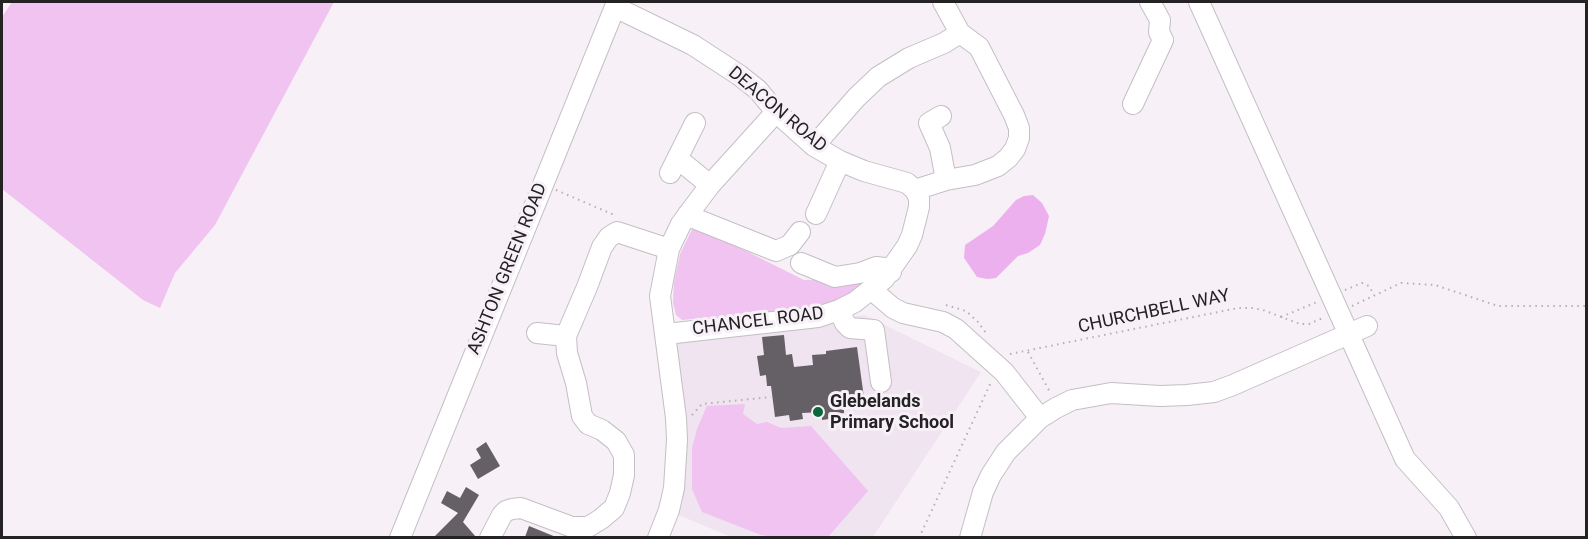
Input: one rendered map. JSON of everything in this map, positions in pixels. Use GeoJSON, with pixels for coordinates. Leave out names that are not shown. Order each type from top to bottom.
{"type":"FeatureCollection","features":[{"type":"Feature","properties":{"kind":"street"},"geometry":{"type":"LineString","coordinates":[[915,190],[946,180],[975,175],[998,165],[1016,150],[1019,138],[1019,128],[1014,115],[979,47],[960,33],[943,2]]}},
{"type":"Feature","properties":{"kind":"street"},"geometry":{"type":"LineString","coordinates":[[1133,104],[1163,40],[1159,32],[1160,20],[1150,2]]}},
{"type":"Feature","properties":{"kind":"street"},"geometry":{"type":"LineString","coordinates":[[1199,2],[1405,459],[1449,508],[1466,537]]}},
{"type":"Feature","properties":{"kind":"street","name":"DEACON ROAD"},"geometry":{"type":"LineString","coordinates":[[616,4],[693,45],[739,75],[758,90],[776,112],[814,146],[840,161],[879,176],[907,183],[915,190]]}},
{"type":"Feature","properties":{"kind":"street","name":"ASHTON GREEN ROAD"},"geometry":{"type":"LineString","coordinates":[[400,537],[616,4]]}},
{"type":"Feature","properties":{"kind":"street"},"geometry":{"type":"LineString","coordinates":[[814,146],[856,98],[878,77],[909,58],[944,43],[960,33]]}},
{"type":"Feature","properties":{"kind":"street"},"geometry":{"type":"LineString","coordinates":[[658,537],[669,510],[674,488],[676,418],[660,296],[669,249],[688,214],[710,185],[776,112]]}},
{"type":"Feature","properties":{"kind":"street"},"geometry":{"type":"LineString","coordinates":[[941,116],[929,123],[940,147],[946,180]]}},
{"type":"Feature","properties":{"kind":"street"},"geometry":{"type":"LineString","coordinates":[[695,123],[674,166],[710,185]]}},
{"type":"Feature","properties":{"kind":"street"},"geometry":{"type":"LineString","coordinates":[[816,214],[840,161]]}},
{"type":"Feature","properties":{"kind":"street","name":"CHANCEL ROAD"},"geometry":{"type":"LineString","coordinates":[[666,334],[818,317],[839,310],[872,290],[891,272],[912,235],[919,207],[919,198],[915,190]]}},
{"type":"Feature","properties":{"kind":"street"},"geometry":{"type":"LineString","coordinates":[[688,214],[776,251],[790,245],[801,232]]}},
{"type":"Feature","properties":{"kind":"street"},"geometry":{"type":"LineString","coordinates":[[490,537],[503,505],[521,508],[572,527],[588,527],[614,508],[624,475],[624,455],[616,441],[602,430],[583,431],[576,383],[567,353],[566,336],[602,247],[609,237],[617,232],[669,249]]}},
{"type":"Feature","properties":{"kind":"street"},"geometry":{"type":"LineString","coordinates":[[801,263],[835,277],[861,273],[876,267],[885,268],[891,272]]}},
{"type":"Feature","properties":{"kind":"street"},"geometry":{"type":"LineString","coordinates":[[872,290],[893,308],[903,313],[943,322],[1001,360],[1040,418]]}},
{"type":"Feature","properties":{"kind":"street"},"geometry":{"type":"LineString","coordinates":[[839,310],[850,328],[874,330],[881,382]]}},
{"type":"Feature","properties":{"kind":"street"},"geometry":{"type":"LineString","coordinates":[[970,537],[983,492],[1006,452],[1040,418],[1058,407],[1072,400],[1111,393],[1187,396],[1214,392],[1367,326]]}},
{"type":"Feature","properties":{"kind":"street"},"geometry":{"type":"LineString","coordinates":[[537,333],[566,336]]}},
{"type":"Feature","properties":{"kind":"path"},"geometry":{"type":"LineString","coordinates":[[542,185],[612,214],[617,232]]}},
{"type":"Feature","properties":{"kind":"path","name":"CHURCHBELL WAY"},"geometry":{"type":"LineString","coordinates":[[1001,360],[1013,355],[1238,308],[1263,310],[1300,324],[1309,324],[1401,283],[1434,285],[1498,306],[1587,306]]}},
{"type":"Feature","properties":{"kind":"path"},"geometry":{"type":"LineString","coordinates":[[940,304],[966,311],[988,336]]}},
{"type":"Feature","properties":{"kind":"path"},"geometry":{"type":"LineString","coordinates":[[1028,352],[1058,407]]}},
{"type":"Feature","properties":{"kind":"path"},"geometry":{"type":"LineString","coordinates":[[919,537],[1001,360]]}},
{"type":"Feature","properties":{"kind":"path"},"geometry":{"type":"LineString","coordinates":[[676,418],[693,415],[702,404],[771,397]]}},
{"type":"Feature","properties":{"kind":"shaded area"},"geometry":{"type":"Polygon","coordinates":[[[12,2],[334,2],[215,225],[175,273],[160,308],[143,300],[2,189],[2,17],[12,2]]]}},
{"type":"Feature","properties":{"kind":"shaded area"},"geometry":{"type":"Polygon","coordinates":[[[1033,195],[1042,203],[1049,216],[1040,245],[1018,256],[996,278],[977,277],[964,258],[965,245],[993,226],[1016,200],[1033,195]]]}},
{"type":"Feature","properties":{"kind":"shaded area"},"geometry":{"type":"Polygon","coordinates":[[[694,225],[804,280],[868,278],[871,282],[846,298],[813,308],[682,320],[676,315],[673,303],[674,282],[680,254],[694,225]]]}},
{"type":"Feature","properties":{"kind":"shaded area","name":"Glebelands Primary School"},"geometry":{"type":"Polygon","coordinates":[[[864,315],[981,372],[873,537],[731,537],[676,514],[684,452],[676,340],[864,315]]]}},
{"type":"Feature","properties":{"kind":"shaded area"},"geometry":{"type":"Polygon","coordinates":[[[745,404],[743,414],[757,424],[767,422],[781,428],[811,426],[868,491],[828,537],[761,535],[702,512],[692,489],[692,448],[697,429],[707,406],[745,404]]]}},
{"type":"Feature","properties":{"kind":"building"},"geometry":{"type":"Polygon","coordinates":[[[784,335],[786,355],[792,354],[794,367],[813,365],[812,355],[857,347],[865,405],[844,407],[844,413],[835,414],[836,418],[822,420],[822,412],[802,413],[803,419],[790,421],[789,415],[775,417],[771,386],[767,386],[766,375],[760,376],[757,356],[764,355],[762,337],[784,335]]]}},
{"type":"Feature","properties":{"kind":"building"},"geometry":{"type":"Polygon","coordinates":[[[486,442],[500,466],[478,479],[470,465],[481,458],[476,449],[486,442]]]}},
{"type":"Feature","properties":{"kind":"building"},"geometry":{"type":"Polygon","coordinates":[[[466,487],[479,495],[463,522],[476,537],[434,537],[458,513],[441,503],[447,491],[460,498],[466,487]]]}},
{"type":"Feature","properties":{"kind":"building"},"geometry":{"type":"Polygon","coordinates":[[[529,526],[556,537],[525,537],[529,526]]]}},
{"type":"Feature","properties":{"kind":"place","name":"Glebelands Primary School"},"geometry":{"type":"Point","coordinates":[818,412]}}]}
